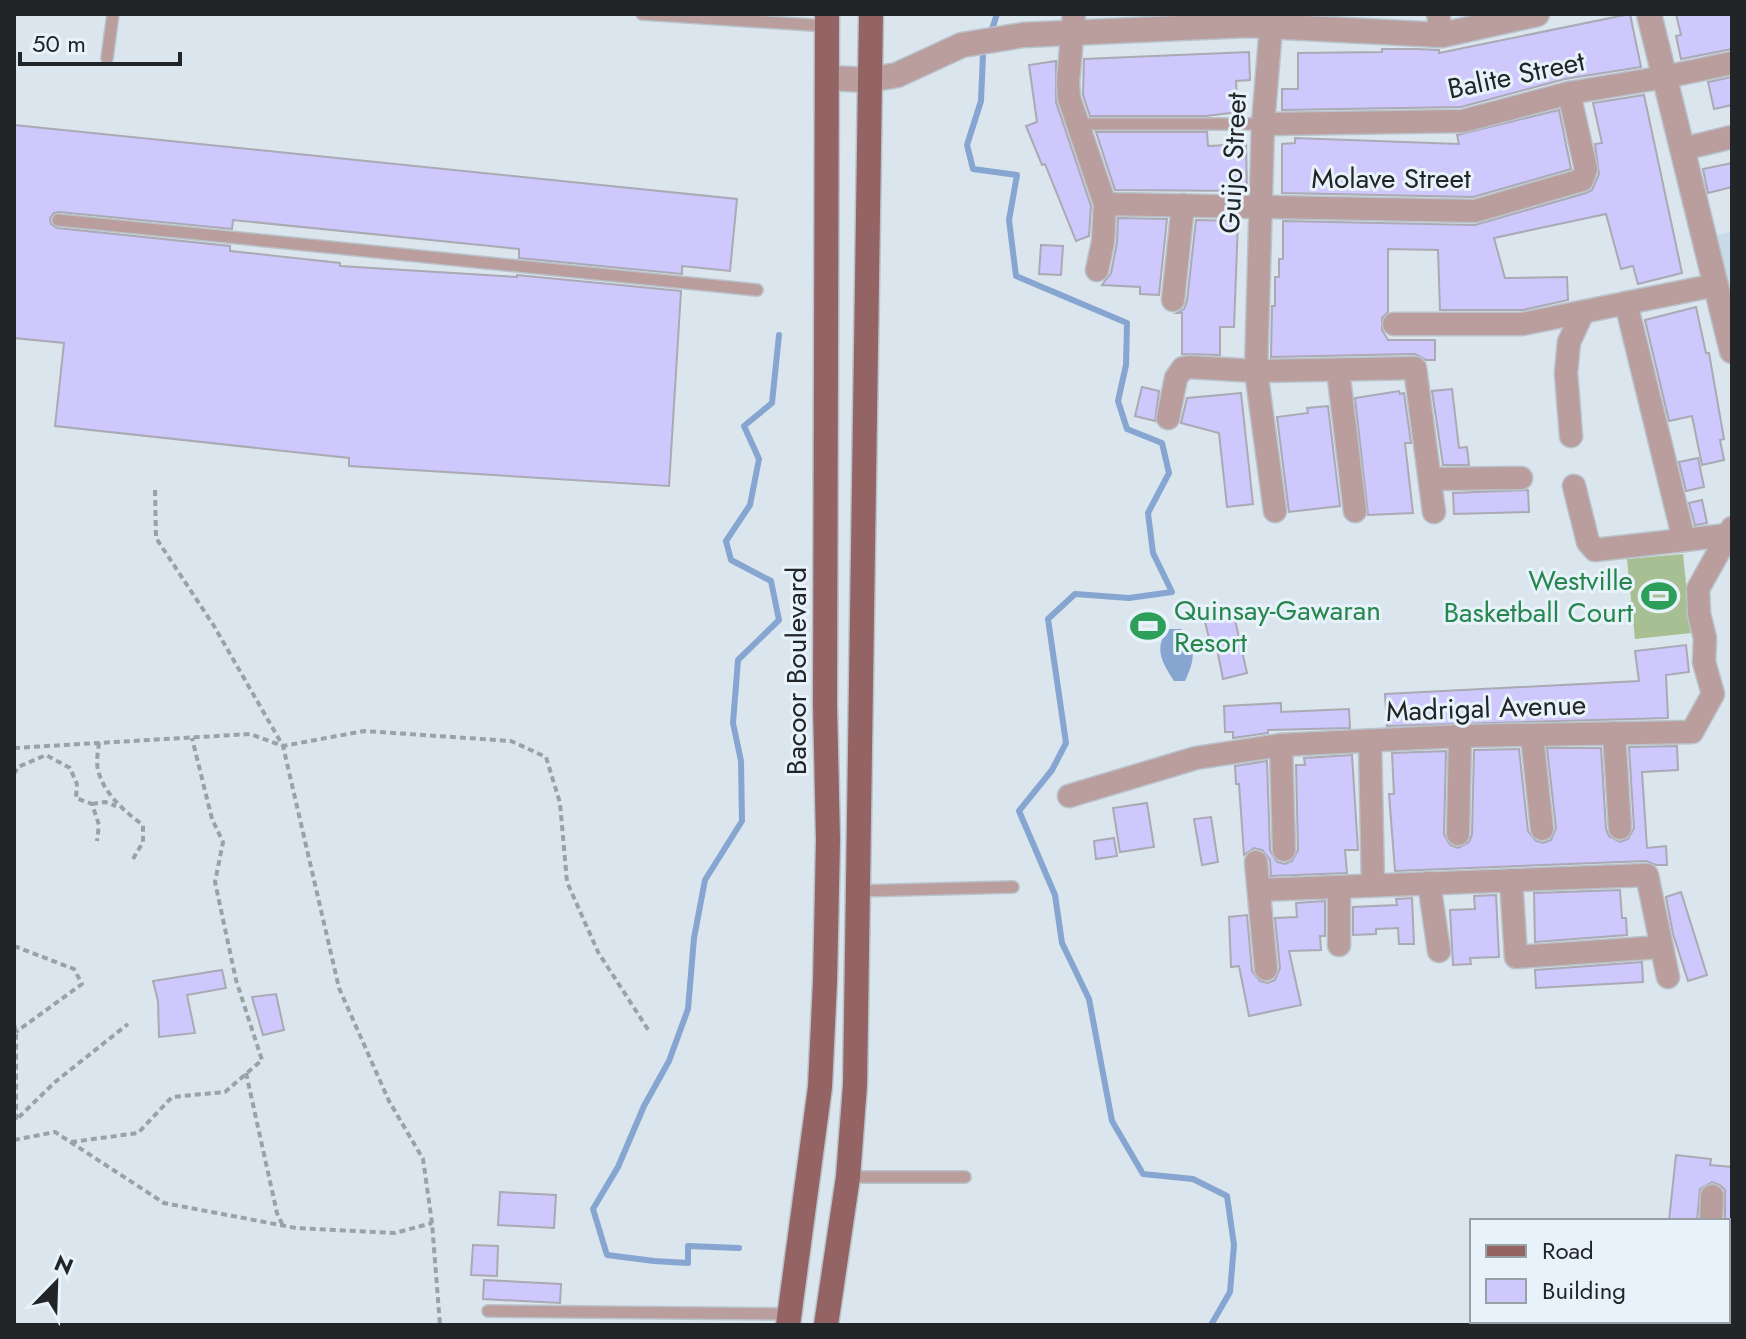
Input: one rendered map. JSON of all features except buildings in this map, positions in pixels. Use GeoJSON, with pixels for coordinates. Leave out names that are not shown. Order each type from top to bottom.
{"type":"FeatureCollection","features":[{"type":"Feature","properties":{"kind":"main road"},"geometry":{"type":"LineString","coordinates":[[826,1325],[848,1177],[855,1085],[871,14]]}},
{"type":"Feature","properties":{"kind":"main road","name":"Bacoor Boulevard"},"geometry":{"type":"LineString","coordinates":[[789,1319],[820,1087],[825,982],[828,840],[825,656],[827,20]]}},
{"type":"Feature","properties":{"kind":"street"},"geometry":{"type":"LineString","coordinates":[[828,78],[869,80],[897,75],[962,45],[1073,24],[1440,24],[1537,14]]}},
{"type":"Feature","properties":{"kind":"street"},"geometry":{"type":"LineString","coordinates":[[1649,14],[1732,351]]}},
{"type":"Feature","properties":{"kind":"street","name":"Guijo Street"},"geometry":{"type":"LineString","coordinates":[[1255,22],[1263,124],[1256,371],[1275,511]]}},
{"type":"Feature","properties":{"kind":"street"},"geometry":{"type":"LineString","coordinates":[[1073,24],[1069,98],[1105,204],[1103,242],[1097,270]]}},
{"type":"Feature","properties":{"kind":"street","name":"Balite Street"},"geometry":{"type":"LineString","coordinates":[[1263,124],[1463,121],[1569,93],[1732,63]]}},
{"type":"Feature","properties":{"kind":"street","name":"Molave Street"},"geometry":{"type":"LineString","coordinates":[[1105,204],[1475,211],[1577,184],[1586,175],[1569,93]]}},
{"type":"Feature","properties":{"kind":"street"},"geometry":{"type":"LineString","coordinates":[[1683,149],[1732,137]]}},
{"type":"Feature","properties":{"kind":"street"},"geometry":{"type":"LineString","coordinates":[[1173,300],[1183,205]]}},
{"type":"Feature","properties":{"kind":"street"},"geometry":{"type":"LineString","coordinates":[[1394,324],[1522,324],[1716,285]]}},
{"type":"Feature","properties":{"kind":"street"},"geometry":{"type":"LineString","coordinates":[[1626,303],[1684,540]]}},
{"type":"Feature","properties":{"kind":"street"},"geometry":{"type":"LineString","coordinates":[[1571,436],[1566,373],[1569,342],[1583,312]]}},
{"type":"Feature","properties":{"kind":"street"},"geometry":{"type":"LineString","coordinates":[[1168,418],[1176,378],[1183,368],[1256,371],[1415,368],[1434,512]]}},
{"type":"Feature","properties":{"kind":"street"},"geometry":{"type":"LineString","coordinates":[[1338,370],[1355,511]]}},
{"type":"Feature","properties":{"kind":"street"},"geometry":{"type":"LineString","coordinates":[[1430,479],[1521,478]]}},
{"type":"Feature","properties":{"kind":"street"},"geometry":{"type":"LineString","coordinates":[[1574,486],[1588,542],[1595,550],[1730,532]]}},
{"type":"Feature","properties":{"kind":"street","name":"Madrigal Avenue"},"geometry":{"type":"LineString","coordinates":[[1069,796],[1196,758],[1281,745],[1460,736],[1692,732],[1713,694],[1704,662],[1705,638],[1699,614],[1698,589],[1730,532]]}},
{"type":"Feature","properties":{"kind":"street"},"geometry":{"type":"LineString","coordinates":[[1614,733],[1620,828]]}},
{"type":"Feature","properties":{"kind":"street"},"geometry":{"type":"LineString","coordinates":[[1458,834],[1460,736]]}},
{"type":"Feature","properties":{"kind":"street"},"geometry":{"type":"LineString","coordinates":[[1532,736],[1542,829]]}},
{"type":"Feature","properties":{"kind":"street"},"geometry":{"type":"LineString","coordinates":[[1370,742],[1373,885]]}},
{"type":"Feature","properties":{"kind":"street"},"geometry":{"type":"LineString","coordinates":[[1281,745],[1284,850]]}},
{"type":"Feature","properties":{"kind":"street"},"geometry":{"type":"LineString","coordinates":[[1256,862],[1266,969]]}},
{"type":"Feature","properties":{"kind":"street"},"geometry":{"type":"LineString","coordinates":[[1259,890],[1647,875],[1668,977]]}},
{"type":"Feature","properties":{"kind":"street"},"geometry":{"type":"LineString","coordinates":[[1511,880],[1516,957],[1662,947]]}},
{"type":"Feature","properties":{"kind":"street"},"geometry":{"type":"LineString","coordinates":[[1429,883],[1439,951]]}},
{"type":"Feature","properties":{"kind":"street"},"geometry":{"type":"LineString","coordinates":[[1339,887],[1339,945]]}},
{"type":"Feature","properties":{"kind":"street"},"geometry":{"type":"LineString","coordinates":[[1711,1219],[1712,1196]]}},
{"type":"Feature","properties":{"kind":"lane"},"geometry":{"type":"LineString","coordinates":[[107,58],[113,14]]}},
{"type":"Feature","properties":{"kind":"lane"},"geometry":{"type":"LineString","coordinates":[[642,14],[827,20]]}},
{"type":"Feature","properties":{"kind":"lane"},"geometry":{"type":"LineString","coordinates":[[1077,124],[1263,124]]}},
{"type":"Feature","properties":{"kind":"lane"},"geometry":{"type":"LineString","coordinates":[[58,220],[757,290]]}},
{"type":"Feature","properties":{"kind":"lane"},"geometry":{"type":"LineString","coordinates":[[857,891],[1013,887]]}},
{"type":"Feature","properties":{"kind":"lane"},"geometry":{"type":"LineString","coordinates":[[848,1177],[965,1177]]}},
{"type":"Feature","properties":{"kind":"lane"},"geometry":{"type":"LineString","coordinates":[[488,1311],[789,1319]]}},
{"type":"Feature","properties":{"kind":"path"},"geometry":{"type":"LineString","coordinates":[[155,490],[156,538],[214,626],[283,746],[339,988],[389,1101],[423,1159],[432,1223],[440,1325]]}},
{"type":"Feature","properties":{"kind":"path"},"geometry":{"type":"LineString","coordinates":[[14,748],[250,734],[283,746],[364,731],[511,741],[546,757],[560,803],[567,882],[598,952],[649,1031]]}},
{"type":"Feature","properties":{"kind":"path"},"geometry":{"type":"LineString","coordinates":[[71,1142],[138,1133],[172,1097],[225,1092],[262,1060],[236,980],[215,882],[223,842],[212,819],[192,737]]}},
{"type":"Feature","properties":{"kind":"path"},"geometry":{"type":"LineString","coordinates":[[99,743],[97,769],[119,807]]}},
{"type":"Feature","properties":{"kind":"path"},"geometry":{"type":"LineString","coordinates":[[14,774],[18,767],[46,755],[70,768],[77,784],[76,798],[92,804],[105,802],[130,811],[143,825],[143,842],[133,859]]}},
{"type":"Feature","properties":{"kind":"path"},"geometry":{"type":"LineString","coordinates":[[92,804],[99,825],[97,841]]}},
{"type":"Feature","properties":{"kind":"path"},"geometry":{"type":"LineString","coordinates":[[14,946],[74,969],[82,984],[16,1032]]}},
{"type":"Feature","properties":{"kind":"path"},"geometry":{"type":"LineString","coordinates":[[14,1024],[14,1127]]}},
{"type":"Feature","properties":{"kind":"path"},"geometry":{"type":"LineString","coordinates":[[16,1120],[55,1082],[128,1024]]}},
{"type":"Feature","properties":{"kind":"path"},"geometry":{"type":"LineString","coordinates":[[246,1073],[277,1213],[283,1226]]}},
{"type":"Feature","properties":{"kind":"path"},"geometry":{"type":"LineString","coordinates":[[14,1140],[55,1132],[164,1203],[283,1226],[395,1233],[432,1223]]}},
{"type":"Feature","properties":{"kind":"shaded area"},"geometry":{"type":"Polygon","coordinates":[[[1732,232],[1732,303],[1716,235],[1732,232]]]}},
{"type":"Feature","properties":{"kind":"green space","name":"Westville Basketball Court"},"geometry":{"type":"Polygon","coordinates":[[[1683,554],[1691,633],[1635,639],[1627,559],[1683,554]]]}},
{"type":"Feature","properties":{"kind":"water"},"geometry":{"type":"Polygon","coordinates":[[[1167,629],[1181,629],[1190,642],[1193,654],[1185,681],[1174,681],[1163,662],[1160,650],[1167,629]]]}},
{"type":"Feature","properties":{"kind":"waterway"},"geometry":{"type":"LineString","coordinates":[[991,32],[997,14]]}},
{"type":"Feature","properties":{"kind":"waterway"},"geometry":{"type":"LineString","coordinates":[[986,47],[981,101],[967,145],[973,169],[1017,175],[1009,220],[1016,276],[1127,323],[1126,365],[1118,401],[1127,429],[1162,443],[1169,473],[1148,513],[1153,553],[1172,592],[1129,598],[1075,594],[1048,619],[1066,743],[1052,770],[1019,811],[1055,895],[1062,943],[1089,999],[1112,1121],[1143,1174],[1193,1179],[1227,1196],[1234,1245],[1230,1292],[1211,1325]]}},
{"type":"Feature","properties":{"kind":"waterway"},"geometry":{"type":"LineString","coordinates":[[739,1248],[688,1246],[688,1263],[607,1255],[593,1209],[618,1167],[644,1106],[669,1061],[688,1009],[694,938],[705,880],[742,821],[741,761],[733,723],[738,660],[779,620],[771,581],[731,560],[726,541],[750,505],[759,459],[744,426],[772,403],[779,335]]}},
{"type":"Feature","properties":{"kind":"place","name":"Westville Basketball Court"},"geometry":{"type":"Point","coordinates":[1659,596]}},
{"type":"Feature","properties":{"kind":"place","name":"Quinsay-Gawaran Resort"},"geometry":{"type":"Point","coordinates":[1148,626]}}]}
